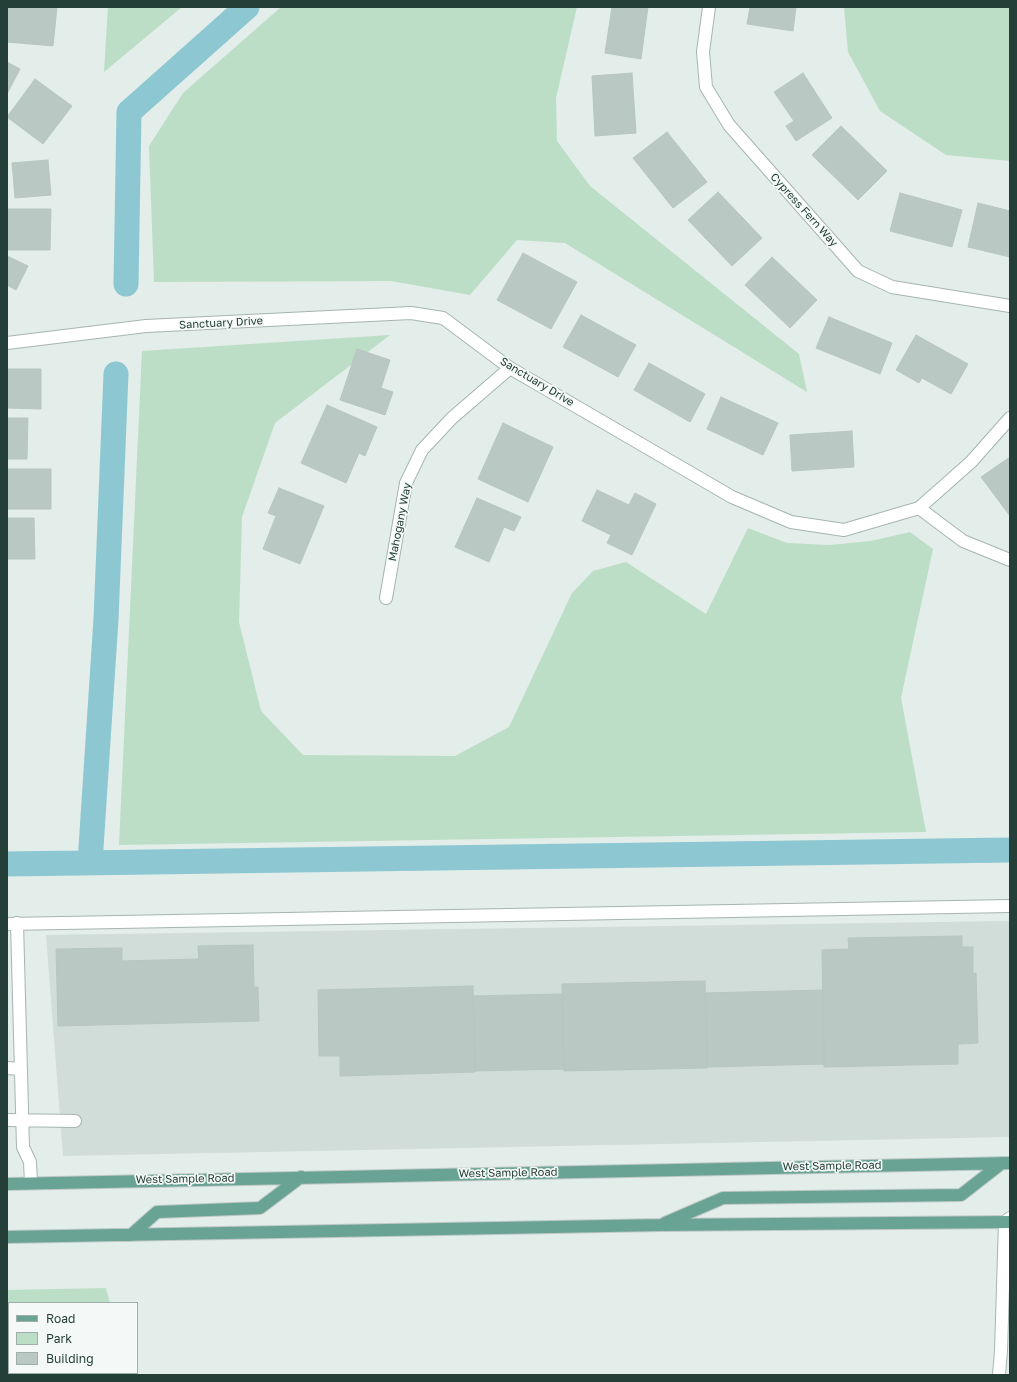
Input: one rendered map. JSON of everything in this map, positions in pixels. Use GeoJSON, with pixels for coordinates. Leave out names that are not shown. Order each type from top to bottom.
{"type":"FeatureCollection","features":[{"type":"Feature","properties":{"kind":"main road","name":"West Sample Road"},"geometry":{"type":"LineString","coordinates":[[7,1184],[1006,1163]]}},
{"type":"Feature","properties":{"kind":"main road"},"geometry":{"type":"LineString","coordinates":[[661,1225],[723,1198],[961,1196],[1006,1163]]}},
{"type":"Feature","properties":{"kind":"main road"},"geometry":{"type":"LineString","coordinates":[[131,1234],[157,1212],[260,1208],[301,1177]]}},
{"type":"Feature","properties":{"kind":"main road"},"geometry":{"type":"LineString","coordinates":[[7,1238],[131,1234],[1008,1220]]}},
{"type":"Feature","properties":{"kind":"street","name":"Cypress Fern Way"},"geometry":{"type":"LineString","coordinates":[[709,7],[703,52],[706,87],[729,125],[858,270],[892,287],[1010,306]]}},
{"type":"Feature","properties":{"kind":"street","name":"Sanctuary Drive"},"geometry":{"type":"LineString","coordinates":[[7,343],[146,326],[411,313],[443,318],[510,368],[732,497],[791,522],[844,530],[919,508],[972,462],[1010,418]]}},
{"type":"Feature","properties":{"kind":"street","name":"Mahogany Way"},"geometry":{"type":"LineString","coordinates":[[386,598],[406,483],[422,450],[452,418],[510,368]]}},
{"type":"Feature","properties":{"kind":"street"},"geometry":{"type":"LineString","coordinates":[[919,508],[963,541],[1010,560]]}},
{"type":"Feature","properties":{"kind":"street"},"geometry":{"type":"LineString","coordinates":[[31,1183],[30,1162],[23,1147],[21,1069],[13,970],[12,924],[1010,906]]}},
{"type":"Feature","properties":{"kind":"street"},"geometry":{"type":"LineString","coordinates":[[7,1068],[21,1069]]}},
{"type":"Feature","properties":{"kind":"street"},"geometry":{"type":"LineString","coordinates":[[7,1120],[74,1120]]}},
{"type":"Feature","properties":{"kind":"street"},"geometry":{"type":"LineString","coordinates":[[999,1375],[1008,1220]]}},
{"type":"Feature","properties":{"kind":"shaded area"},"geometry":{"type":"Polygon","coordinates":[[[1010,921],[1010,1137],[63,1156],[46,935],[1010,921]]]}},
{"type":"Feature","properties":{"kind":"green space"},"geometry":{"type":"Polygon","coordinates":[[[108,7],[182,7],[104,72],[108,7]]]}},
{"type":"Feature","properties":{"kind":"green space"},"geometry":{"type":"Polygon","coordinates":[[[281,7],[577,7],[556,98],[557,141],[590,186],[799,354],[807,392],[565,243],[517,240],[470,295],[391,281],[154,282],[149,146],[183,93],[281,7]]]}},
{"type":"Feature","properties":{"kind":"green space"},"geometry":{"type":"Polygon","coordinates":[[[844,7],[1010,7],[1010,161],[946,155],[880,111],[848,52],[844,7]]]}},
{"type":"Feature","properties":{"kind":"green space"},"geometry":{"type":"Polygon","coordinates":[[[390,335],[275,423],[242,517],[239,622],[261,711],[303,755],[455,756],[509,727],[572,593],[593,571],[626,562],[706,614],[748,528],[787,543],[829,545],[871,541],[910,532],[933,549],[901,698],[926,832],[119,845],[142,351],[390,335]]]}},
{"type":"Feature","properties":{"kind":"green space"},"geometry":{"type":"Polygon","coordinates":[[[106,1288],[110,1302],[8,1302],[8,1374],[129,1375],[7,1375],[7,1290],[106,1288]]]}},
{"type":"Feature","properties":{"kind":"building"},"geometry":{"type":"Polygon","coordinates":[[[7,7],[57,7],[53,46],[7,42],[7,7]]]}},
{"type":"Feature","properties":{"kind":"building"},"geometry":{"type":"Polygon","coordinates":[[[612,7],[648,7],[641,59],[605,53],[612,7]]]}},
{"type":"Feature","properties":{"kind":"building"},"geometry":{"type":"Polygon","coordinates":[[[750,7],[796,7],[793,31],[747,24],[750,7]]]}},
{"type":"Feature","properties":{"kind":"building"},"geometry":{"type":"Polygon","coordinates":[[[7,62],[20,69],[7,94],[7,62]]]}},
{"type":"Feature","properties":{"kind":"building"},"geometry":{"type":"Polygon","coordinates":[[[632,73],[636,133],[595,136],[592,76],[632,73]]]}},
{"type":"Feature","properties":{"kind":"building"},"geometry":{"type":"Polygon","coordinates":[[[803,73],[832,118],[796,141],[786,126],[794,121],[774,92],[803,73]]]}},
{"type":"Feature","properties":{"kind":"building"},"geometry":{"type":"Polygon","coordinates":[[[35,79],[72,106],[43,144],[7,117],[35,79]]]}},
{"type":"Feature","properties":{"kind":"building"},"geometry":{"type":"Polygon","coordinates":[[[841,126],[887,171],[858,200],[812,155],[841,126]]]}},
{"type":"Feature","properties":{"kind":"building"},"geometry":{"type":"Polygon","coordinates":[[[667,132],[707,182],[673,208],[633,158],[667,132]]]}},
{"type":"Feature","properties":{"kind":"building"},"geometry":{"type":"Polygon","coordinates":[[[48,160],[51,195],[15,198],[12,163],[48,160]]]}},
{"type":"Feature","properties":{"kind":"building"},"geometry":{"type":"Polygon","coordinates":[[[718,192],[762,238],[732,266],[688,220],[718,192]]]}},
{"type":"Feature","properties":{"kind":"building"},"geometry":{"type":"Polygon","coordinates":[[[900,193],[962,210],[952,247],[890,231],[900,193]]]}},
{"type":"Feature","properties":{"kind":"building"},"geometry":{"type":"Polygon","coordinates":[[[978,203],[1010,211],[1010,257],[968,247],[978,203]]]}},
{"type":"Feature","properties":{"kind":"building"},"geometry":{"type":"Polygon","coordinates":[[[7,209],[51,209],[50,250],[7,250],[7,209]]]}},
{"type":"Feature","properties":{"kind":"building"},"geometry":{"type":"Polygon","coordinates":[[[523,253],[577,282],[551,329],[497,300],[523,253]]]}},
{"type":"Feature","properties":{"kind":"building"},"geometry":{"type":"Polygon","coordinates":[[[7,256],[28,266],[16,290],[7,285],[7,256]]]}},
{"type":"Feature","properties":{"kind":"building"},"geometry":{"type":"Polygon","coordinates":[[[772,257],[817,300],[790,328],[745,285],[772,257]]]}},
{"type":"Feature","properties":{"kind":"building"},"geometry":{"type":"Polygon","coordinates":[[[581,315],[636,345],[618,377],[563,347],[581,315]]]}},
{"type":"Feature","properties":{"kind":"building"},"geometry":{"type":"Polygon","coordinates":[[[829,317],[892,343],[880,374],[816,348],[829,317]]]}},
{"type":"Feature","properties":{"kind":"building"},"geometry":{"type":"Polygon","coordinates":[[[916,335],[968,364],[951,394],[922,378],[919,383],[896,370],[916,335]]]}},
{"type":"Feature","properties":{"kind":"building"},"geometry":{"type":"Polygon","coordinates":[[[357,349],[390,360],[381,388],[393,392],[385,415],[340,400],[357,349]]]}},
{"type":"Feature","properties":{"kind":"building"},"geometry":{"type":"Polygon","coordinates":[[[649,363],[705,394],[690,422],[634,390],[649,363]]]}},
{"type":"Feature","properties":{"kind":"building"},"geometry":{"type":"Polygon","coordinates":[[[7,369],[41,369],[41,409],[7,408],[7,369]]]}},
{"type":"Feature","properties":{"kind":"building"},"geometry":{"type":"Polygon","coordinates":[[[721,397],[778,423],[763,455],[707,429],[721,397]]]}},
{"type":"Feature","properties":{"kind":"building"},"geometry":{"type":"Polygon","coordinates":[[[327,405],[377,427],[365,456],[359,453],[346,483],[301,463],[327,405]]]}},
{"type":"Feature","properties":{"kind":"building"},"geometry":{"type":"Polygon","coordinates":[[[7,418],[28,418],[27,459],[7,459],[7,418]]]}},
{"type":"Feature","properties":{"kind":"building"},"geometry":{"type":"Polygon","coordinates":[[[503,423],[553,447],[528,502],[478,479],[503,423]]]}},
{"type":"Feature","properties":{"kind":"building"},"geometry":{"type":"Polygon","coordinates":[[[852,431],[854,467],[792,471],[790,435],[852,431]]]}},
{"type":"Feature","properties":{"kind":"building"},"geometry":{"type":"Polygon","coordinates":[[[1010,457],[1010,516],[981,477],[1010,457]]]}},
{"type":"Feature","properties":{"kind":"building"},"geometry":{"type":"Polygon","coordinates":[[[7,469],[51,469],[51,509],[7,509],[7,469]]]}},
{"type":"Feature","properties":{"kind":"building"},"geometry":{"type":"Polygon","coordinates":[[[279,488],[324,506],[300,564],[263,549],[276,516],[268,513],[279,488]]]}},
{"type":"Feature","properties":{"kind":"building"},"geometry":{"type":"Polygon","coordinates":[[[597,490],[629,505],[635,493],[656,504],[632,555],[607,543],[611,535],[582,521],[597,490]]]}},
{"type":"Feature","properties":{"kind":"building"},"geometry":{"type":"Polygon","coordinates":[[[477,498],[521,517],[514,531],[504,527],[489,562],[455,547],[477,498]]]}},
{"type":"Feature","properties":{"kind":"building"},"geometry":{"type":"Polygon","coordinates":[[[7,518],[34,518],[35,559],[7,559],[7,518]]]}},
{"type":"Feature","properties":{"kind":"building"},"geometry":{"type":"Polygon","coordinates":[[[962,936],[962,947],[973,947],[973,974],[976,973],[978,1043],[958,1044],[958,1064],[824,1067],[822,950],[849,949],[848,938],[962,936]]]}},
{"type":"Feature","properties":{"kind":"building"},"geometry":{"type":"Polygon","coordinates":[[[253,945],[254,987],[258,987],[259,1021],[58,1026],[56,949],[122,948],[122,961],[199,959],[198,946],[253,945]]]}},
{"type":"Feature","properties":{"kind":"building"},"geometry":{"type":"Polygon","coordinates":[[[705,981],[707,1068],[564,1071],[562,984],[705,981]]]}},
{"type":"Feature","properties":{"kind":"building"},"geometry":{"type":"Polygon","coordinates":[[[473,986],[475,1072],[340,1076],[340,1056],[319,1056],[318,990],[473,986]]]}},
{"type":"Feature","properties":{"kind":"building"},"geometry":{"type":"Polygon","coordinates":[[[823,990],[824,1064],[707,1067],[706,993],[823,990]]]}},
{"type":"Feature","properties":{"kind":"building"},"geometry":{"type":"Polygon","coordinates":[[[562,994],[564,1069],[475,1071],[473,996],[562,994]]]}},
{"type":"Feature","properties":{"kind":"waterway"},"geometry":{"type":"LineString","coordinates":[[126,284],[129,112],[247,7]]}},
{"type":"Feature","properties":{"kind":"waterway"},"geometry":{"type":"LineString","coordinates":[[90,863],[106,619],[116,374]]}},
{"type":"Feature","properties":{"kind":"waterway"},"geometry":{"type":"LineString","coordinates":[[7,864],[1010,850]]}}]}
